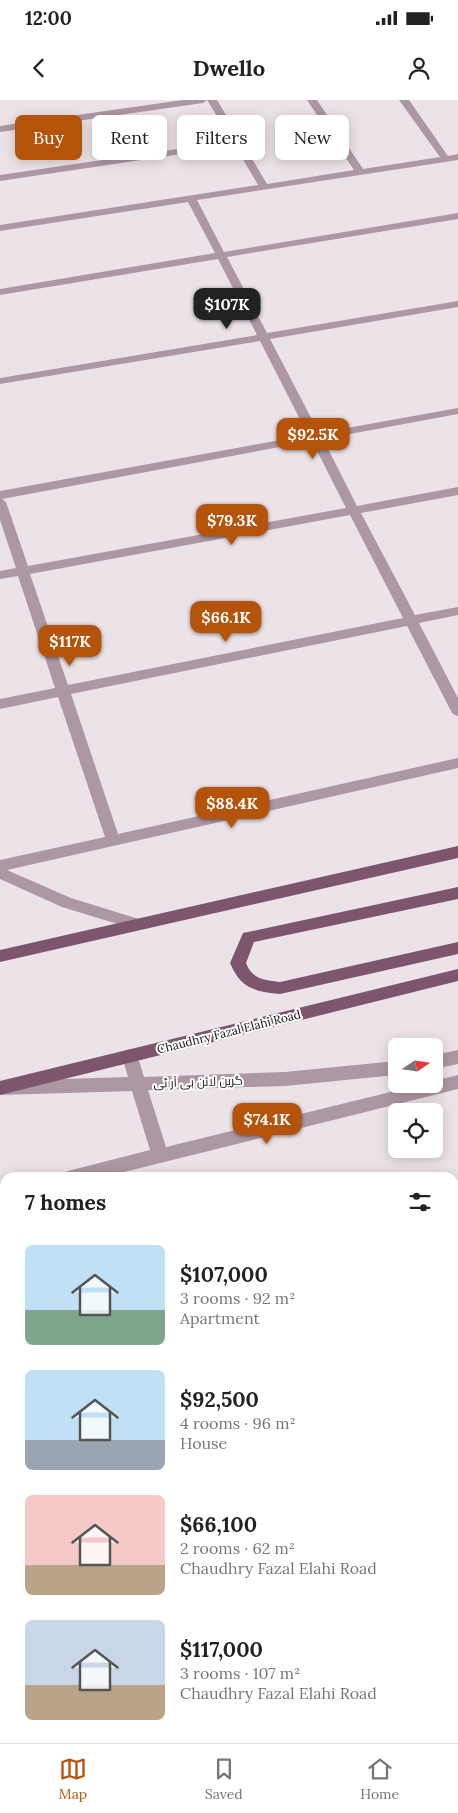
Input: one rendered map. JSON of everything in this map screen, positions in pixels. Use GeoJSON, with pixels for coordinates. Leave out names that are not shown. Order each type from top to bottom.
{"type":"FeatureCollection","features":[{"type":"Feature","properties":{"kind":"main road"},"geometry":{"type":"LineString","coordinates":[[0,956],[458,852]]}},
{"type":"Feature","properties":{"kind":"main road"},"geometry":{"type":"LineString","coordinates":[[458,893],[248,938],[240,952],[238,963],[242,975],[254,984],[280,988],[458,948]]}},
{"type":"Feature","properties":{"kind":"main road","name":"Chaudhry Fazal Elahi Road"},"geometry":{"type":"LineString","coordinates":[[0,1088],[458,975]]}},
{"type":"Feature","properties":{"kind":"street"},"geometry":{"type":"LineString","coordinates":[[0,128],[203,100]]}},
{"type":"Feature","properties":{"kind":"street"},"geometry":{"type":"LineString","coordinates":[[212,100],[221,115]]}},
{"type":"Feature","properties":{"kind":"street"},"geometry":{"type":"LineString","coordinates":[[312,100],[360,172]]}},
{"type":"Feature","properties":{"kind":"street"},"geometry":{"type":"LineString","coordinates":[[404,100],[446,159]]}},
{"type":"Feature","properties":{"kind":"street"},"geometry":{"type":"LineString","coordinates":[[0,178],[177,153]]}},
{"type":"Feature","properties":{"kind":"street"},"geometry":{"type":"LineString","coordinates":[[0,228],[458,157]]}},
{"type":"Feature","properties":{"kind":"street"},"geometry":{"type":"LineString","coordinates":[[248,160],[264,187]]}},
{"type":"Feature","properties":{"kind":"street"},"geometry":{"type":"LineString","coordinates":[[191,198],[458,711]]}},
{"type":"Feature","properties":{"kind":"street"},"geometry":{"type":"LineString","coordinates":[[0,292],[458,216]]}},
{"type":"Feature","properties":{"kind":"street"},"geometry":{"type":"LineString","coordinates":[[0,381],[458,304]]}},
{"type":"Feature","properties":{"kind":"street"},"geometry":{"type":"LineString","coordinates":[[0,494],[458,411]]}},
{"type":"Feature","properties":{"kind":"street"},"geometry":{"type":"LineString","coordinates":[[0,575],[458,490]]}},
{"type":"Feature","properties":{"kind":"street"},"geometry":{"type":"LineString","coordinates":[[0,502],[113,840]]}},
{"type":"Feature","properties":{"kind":"street"},"geometry":{"type":"LineString","coordinates":[[0,704],[458,611]]}},
{"type":"Feature","properties":{"kind":"street"},"geometry":{"type":"LineString","coordinates":[[0,866],[458,763]]}},
{"type":"Feature","properties":{"kind":"street"},"geometry":{"type":"LineString","coordinates":[[0,873],[66,903],[137,924]]}},
{"type":"Feature","properties":{"kind":"street"},"geometry":{"type":"LineString","coordinates":[[130,1056],[160,1155]]}},
{"type":"Feature","properties":{"kind":"street"},"geometry":{"type":"LineString","coordinates":[[443,1060],[458,1057]]}},
{"type":"Feature","properties":{"kind":"street","name":"گرین لائن بی آر ٹی"},"geometry":{"type":"LineString","coordinates":[[0,1088],[285,1079],[388,1069]]}},
{"type":"Feature","properties":{"kind":"street"},"geometry":{"type":"LineString","coordinates":[[92,1172],[458,1082]]}}]}
